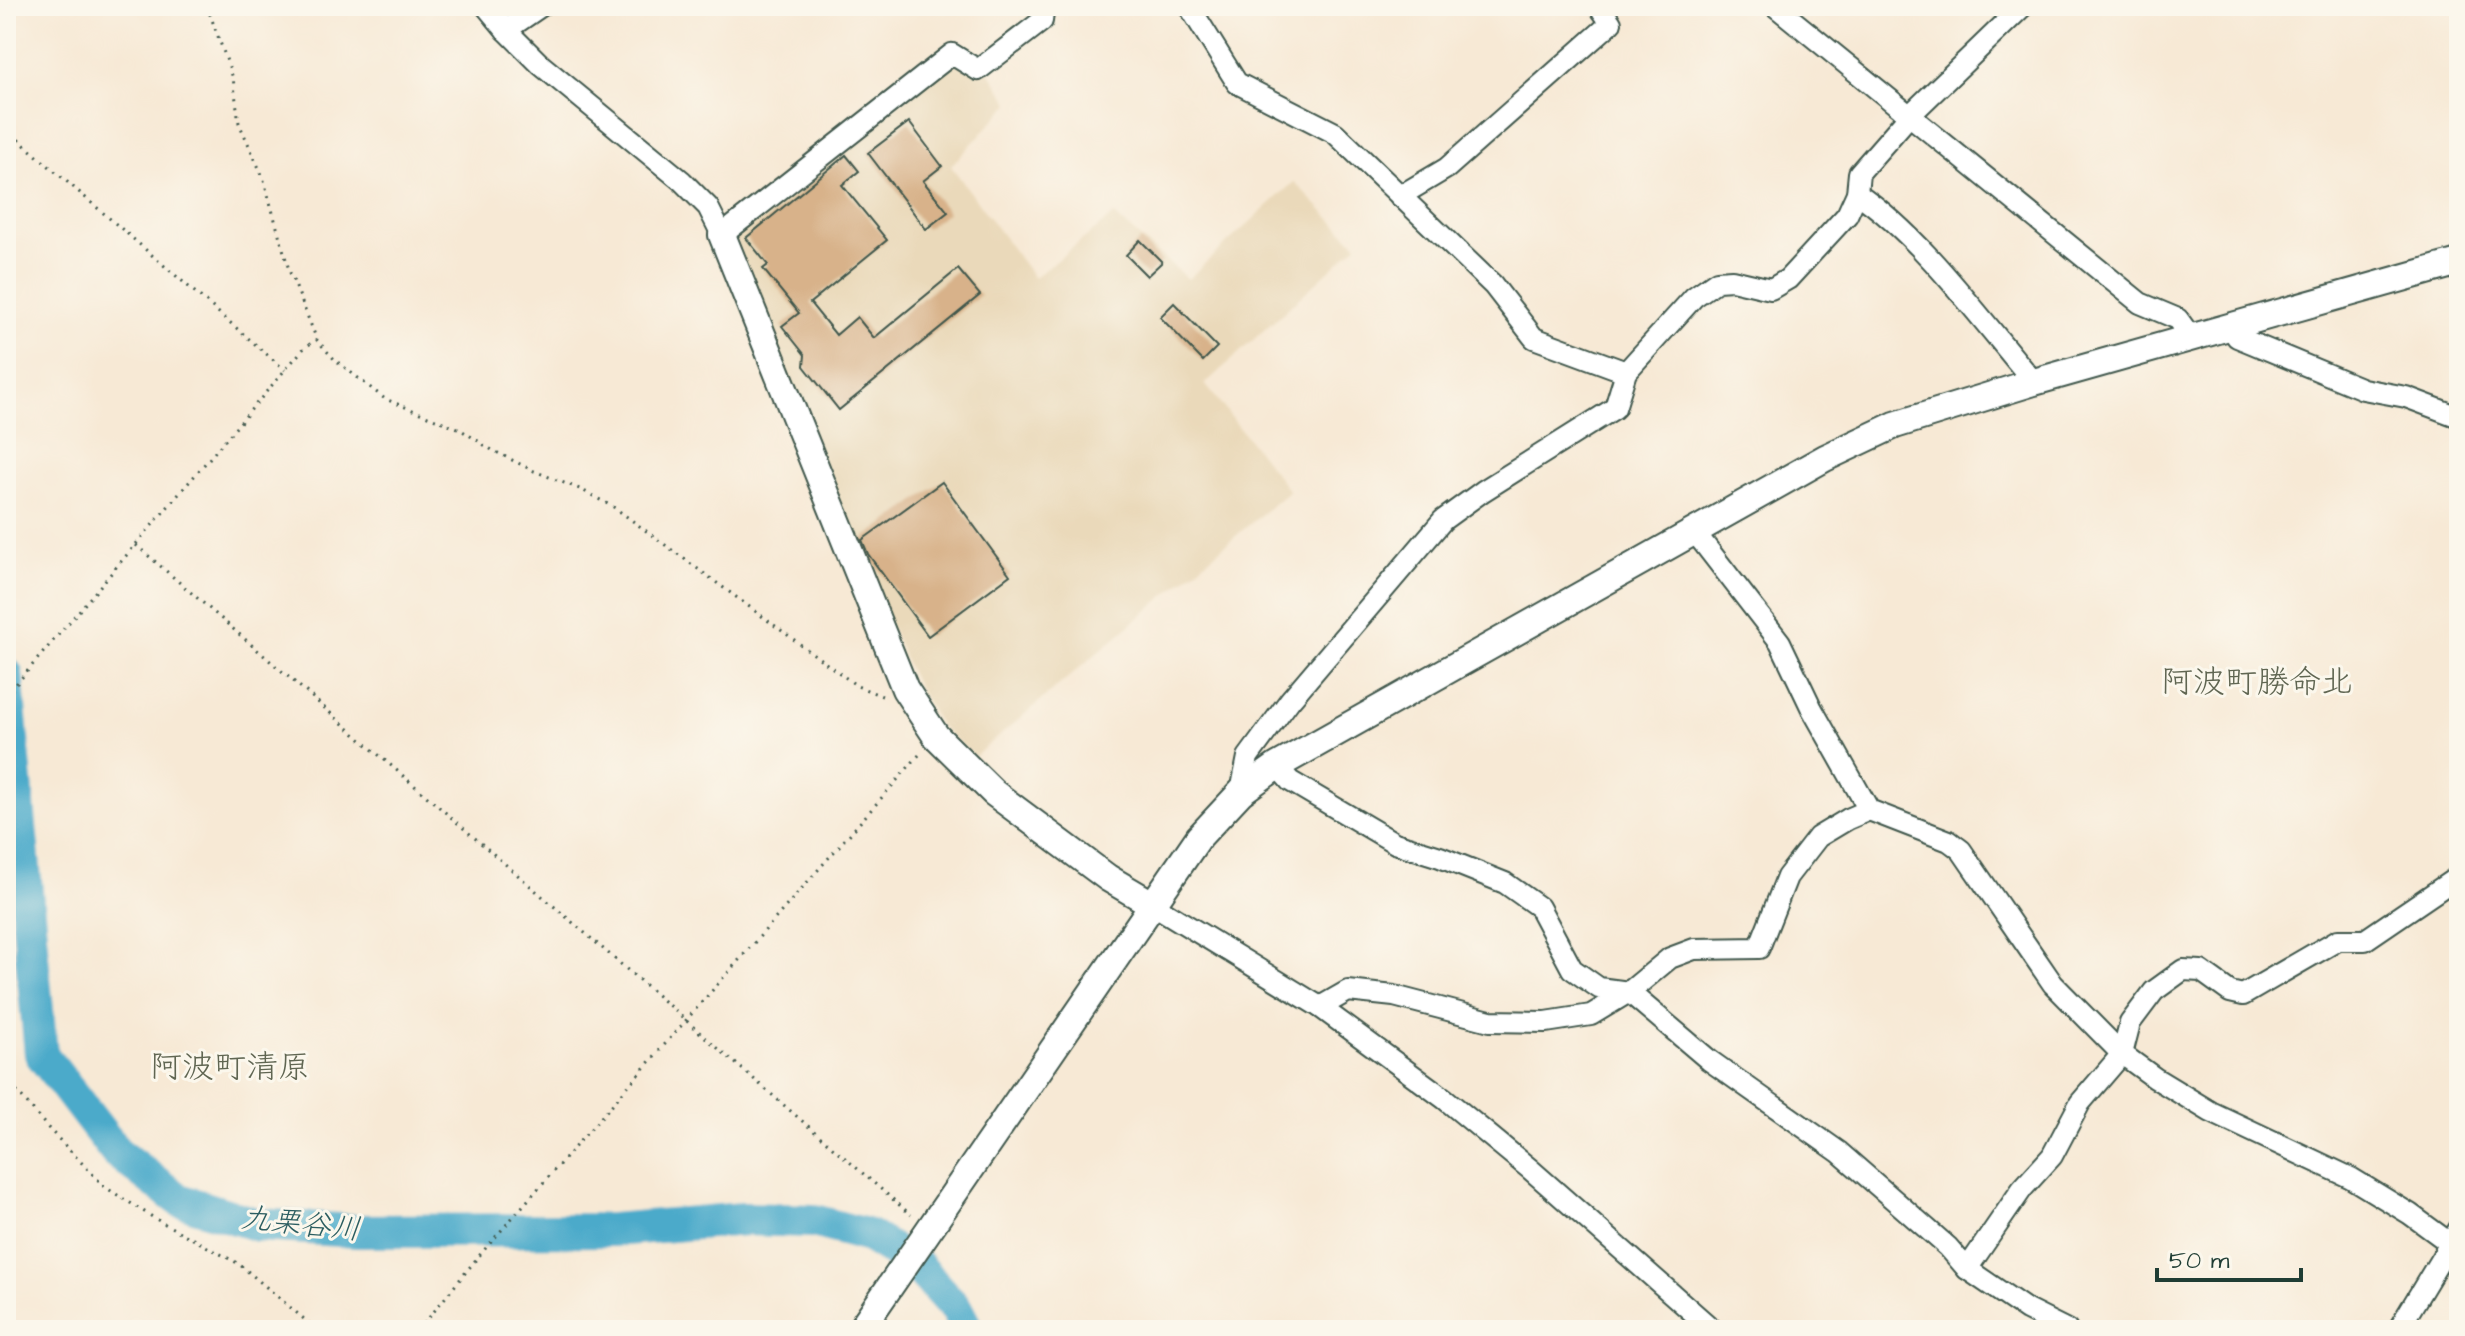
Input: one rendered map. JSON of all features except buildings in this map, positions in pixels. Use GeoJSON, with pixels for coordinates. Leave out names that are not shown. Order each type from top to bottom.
{"type":"FeatureCollection","features":[{"type":"Feature","properties":{"kind":"street"},"geometry":{"type":"LineString","coordinates":[[486,6],[506,30],[564,85],[682,181],[708,207],[905,689],[936,736],[994,793],[1108,878],[1320,1007],[1445,1099],[1530,1169],[1713,1330]]}},
{"type":"Feature","properties":{"kind":"street"},"geometry":{"type":"LineString","coordinates":[[506,30],[541,6]]}},
{"type":"Feature","properties":{"kind":"street"},"geometry":{"type":"LineString","coordinates":[[722,235],[952,54],[978,70],[1042,21],[1044,6]]}},
{"type":"Feature","properties":{"kind":"street"},"geometry":{"type":"LineString","coordinates":[[1189,6],[1237,83],[1335,133],[1493,285],[1534,338],[1626,372]]}},
{"type":"Feature","properties":{"kind":"street"},"geometry":{"type":"LineString","coordinates":[[1400,196],[1447,168],[1611,23],[1599,6]]}},
{"type":"Feature","properties":{"kind":"street"},"geometry":{"type":"LineString","coordinates":[[1775,6],[2140,303],[2178,319],[2191,337]]}},
{"type":"Feature","properties":{"kind":"street"},"geometry":{"type":"LineString","coordinates":[[1241,792],[1248,757],[1290,700],[1443,520],[1483,491],[1615,408],[1626,372],[1694,297],[1717,281],[1732,280],[1771,289],[1788,279],[1847,215],[1857,193],[1859,173],[1908,117],[2023,6]]}},
{"type":"Feature","properties":{"kind":"street"},"geometry":{"type":"LineString","coordinates":[[1857,193],[1880,209],[1930,259],[2034,382]]}},
{"type":"Feature","properties":{"kind":"street"},"geometry":{"type":"LineString","coordinates":[[860,1330],[1199,837],[1241,792],[1277,766],[1825,458],[1895,425],[2034,382],[2459,262]]}},
{"type":"Feature","properties":{"kind":"street"},"geometry":{"type":"LineString","coordinates":[[2231,326],[2237,337],[2363,389],[2406,397],[2459,417]]}},
{"type":"Feature","properties":{"kind":"street"},"geometry":{"type":"LineString","coordinates":[[1694,531],[1780,642],[1812,709],[1869,810],[1949,841],[1961,850],[2053,984],[2122,1054],[2211,1112],[2351,1178],[2410,1214],[2455,1236],[2398,1330]]}},
{"type":"Feature","properties":{"kind":"street"},"geometry":{"type":"LineString","coordinates":[[1277,766],[1290,781],[1395,843],[1505,883],[1539,907],[1572,969],[1599,988],[1629,992],[1709,1060],[1839,1152],[1948,1247],[1967,1269],[2027,1310],[2067,1330]]}},
{"type":"Feature","properties":{"kind":"street"},"geometry":{"type":"LineString","coordinates":[[1320,1007],[1348,991],[1394,996],[1490,1021],[1546,1022],[1591,1015],[1629,992],[1670,958],[1694,949],[1759,948],[1787,877],[1818,837],[1869,810]]}},
{"type":"Feature","properties":{"kind":"street"},"geometry":{"type":"LineString","coordinates":[[1967,1269],[2022,1189],[2052,1156],[2080,1103],[2122,1054],[2130,1023],[2154,991],[2183,970],[2201,971],[2230,992],[2243,995],[2338,940],[2365,940],[2459,876]]}},
{"type":"Feature","properties":{"kind":"path"},"geometry":{"type":"LineString","coordinates":[[207,6],[233,78],[239,123],[263,177],[289,270],[317,340],[335,360],[385,399],[458,428],[492,450],[615,508],[857,686],[883,697],[905,689]]}},
{"type":"Feature","properties":{"kind":"path"},"geometry":{"type":"LineString","coordinates":[[6,129],[285,370]]}},
{"type":"Feature","properties":{"kind":"path"},"geometry":{"type":"LineString","coordinates":[[6,696],[285,370],[306,346],[317,340]]}},
{"type":"Feature","properties":{"kind":"path"},"geometry":{"type":"LineString","coordinates":[[136,545],[686,1021],[926,1234]]}},
{"type":"Feature","properties":{"kind":"path"},"geometry":{"type":"LineString","coordinates":[[419,1330],[478,1257],[936,736]]}},
{"type":"Feature","properties":{"kind":"path"},"geometry":{"type":"LineString","coordinates":[[6,1079],[105,1187],[154,1218],[239,1264],[317,1330]]}},
{"type":"Feature","properties":{"kind":"shaded area"},"geometry":{"type":"Polygon","coordinates":[[[953,62],[988,70],[1010,103],[951,166],[1034,278],[1114,215],[1188,279],[1294,182],[1357,245],[1205,384],[1289,491],[975,756],[940,726],[910,672],[729,237],[953,62]]]}},
{"type":"Feature","properties":{"kind":"waterway","name":"九栗谷川"},"geometry":{"type":"LineString","coordinates":[[6,674],[41,1054],[116,1152],[179,1200],[258,1225],[357,1231],[612,1230],[744,1219],[814,1221],[869,1236],[916,1265],[956,1309],[967,1330]]}},
{"type":"Feature","properties":{"kind":"district","name":"阿波町勝命北"},"geometry":{"type":"Point","coordinates":[2257,681]}},
{"type":"Feature","properties":{"kind":"district","name":"阿波町清原"},"geometry":{"type":"Point","coordinates":[230,1066]}}]}
